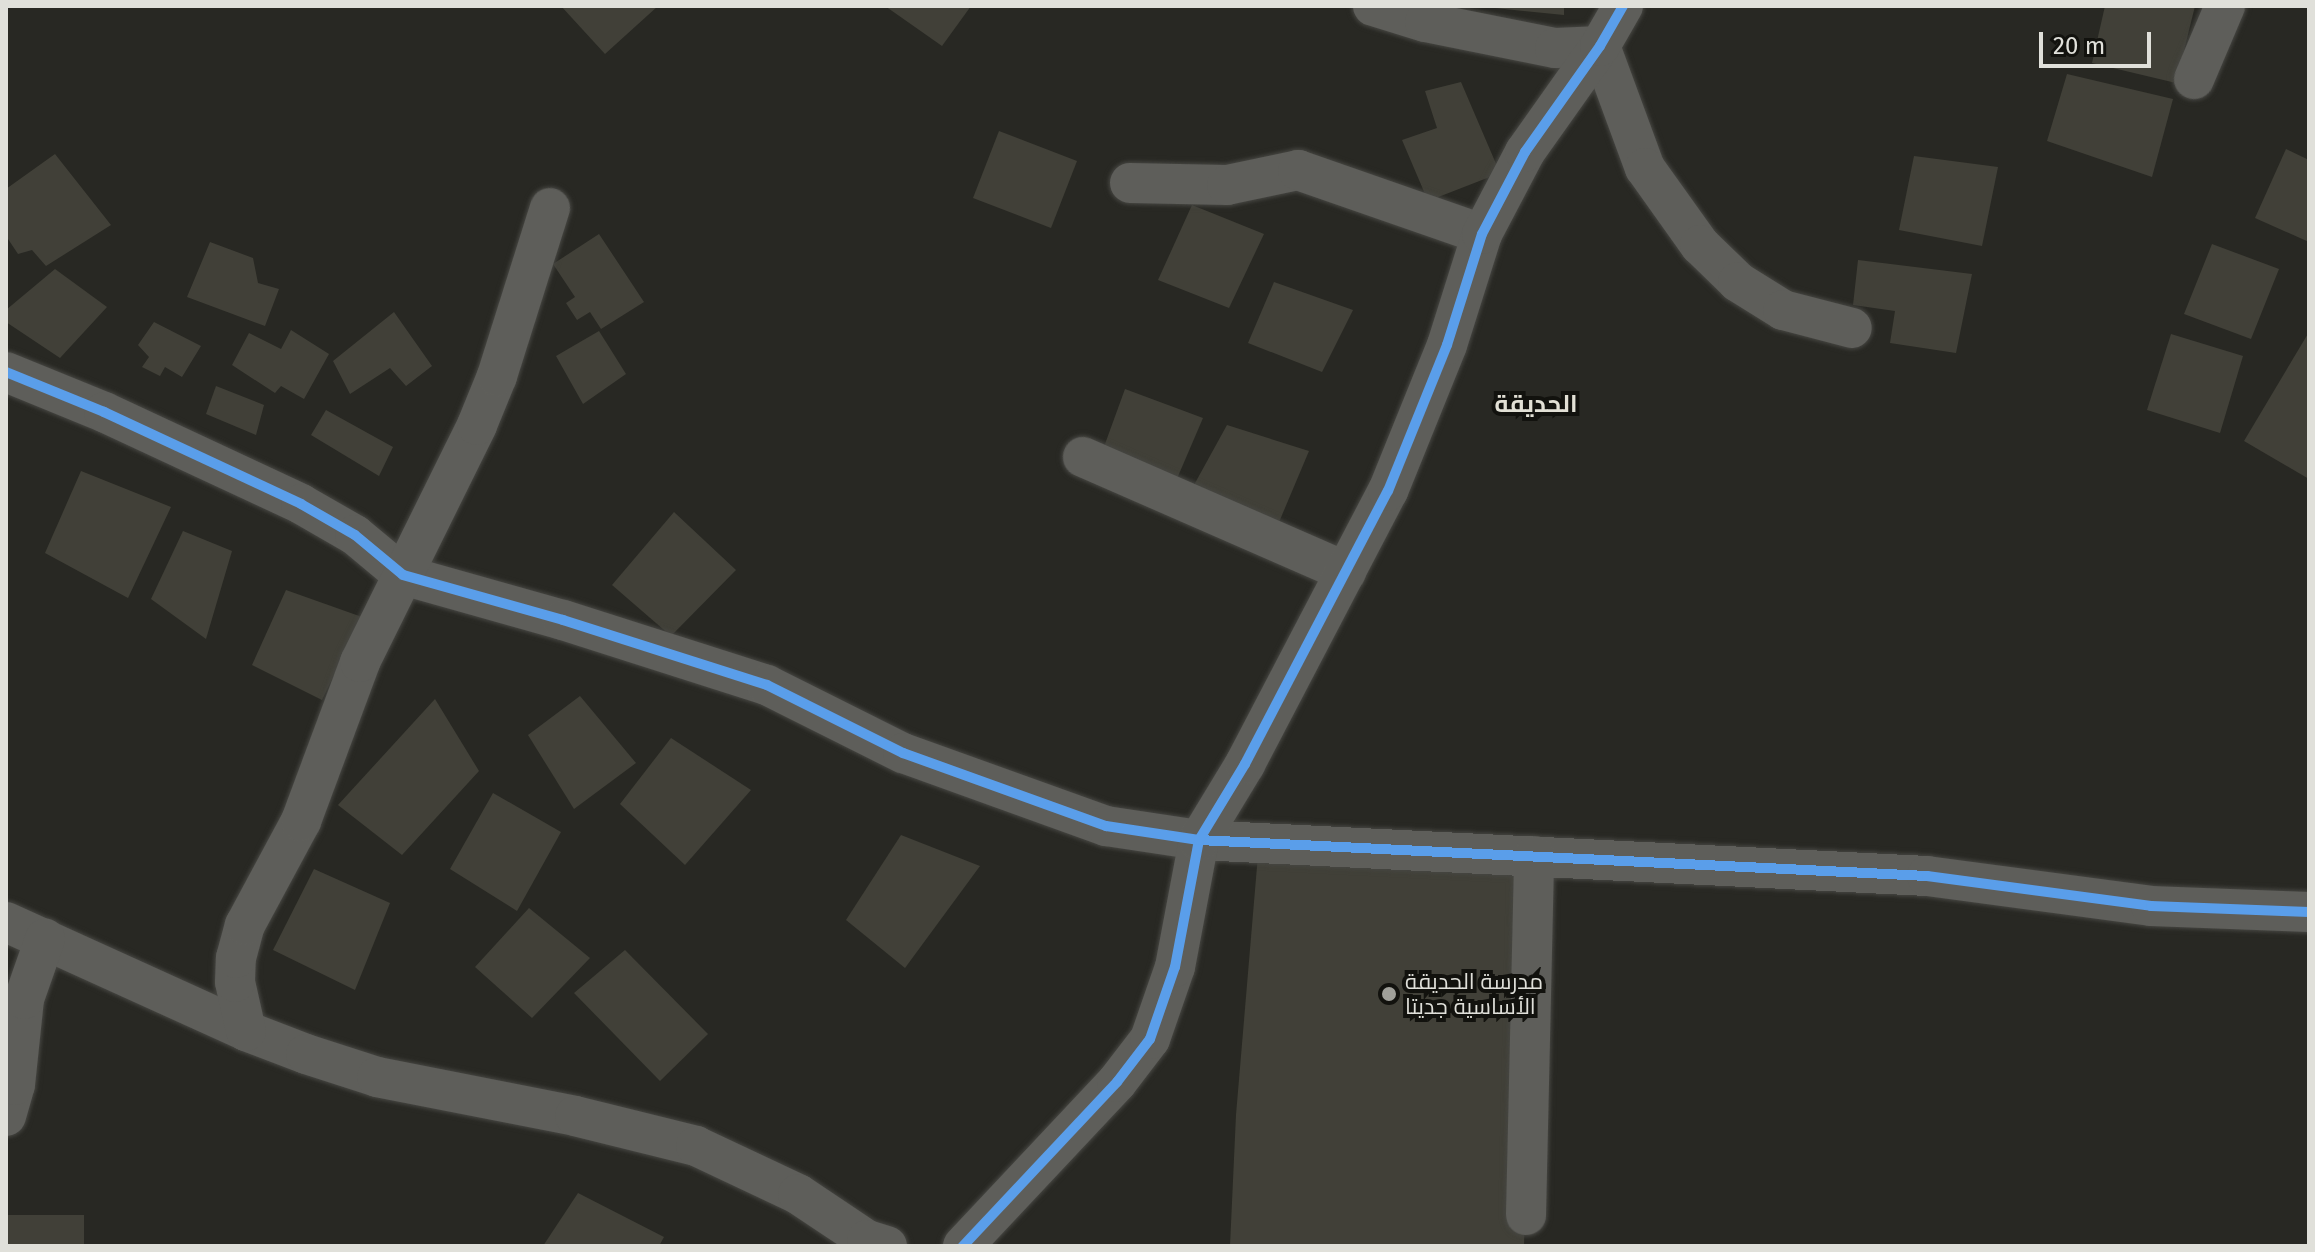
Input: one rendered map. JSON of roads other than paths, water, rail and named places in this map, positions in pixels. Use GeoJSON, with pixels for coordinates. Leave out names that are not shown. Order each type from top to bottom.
{"type":"FeatureCollection","features":[{"type":"Feature","properties":{"kind":"street"},"geometry":{"type":"LineString","coordinates":[[1373,6],[1425,22],[1555,48],[1600,46]]}},
{"type":"Feature","properties":{"kind":"street"},"geometry":{"type":"LineString","coordinates":[[963,1246],[1106,1094],[1150,1039],[1175,967],[1199,840],[1245,764],[1285,682],[1388,491],[1447,345],[1482,234],[1525,152],[1600,46],[1623,6]]}},
{"type":"Feature","properties":{"kind":"street"},"geometry":{"type":"LineString","coordinates":[[2194,79],[2225,6]]}},
{"type":"Feature","properties":{"kind":"street"},"geometry":{"type":"LineString","coordinates":[[1600,46],[1645,168],[1700,245],[1738,282],[1783,310],[1852,328]]}},
{"type":"Feature","properties":{"kind":"street"},"geometry":{"type":"LineString","coordinates":[[1130,183],[1227,185],[1298,170],[1482,234]]}},
{"type":"Feature","properties":{"kind":"street"},"geometry":{"type":"LineString","coordinates":[[246,1031],[235,982],[241,939],[301,821],[360,662],[497,376],[550,208]]}},
{"type":"Feature","properties":{"kind":"street"},"geometry":{"type":"LineString","coordinates":[[6,372],[104,412],[301,504],[355,535],[403,575],[563,620],[767,685],[903,753],[1106,826],[1199,840],[1927,876],[2151,906],[2309,912]]}},
{"type":"Feature","properties":{"kind":"street"},"geometry":{"type":"LineString","coordinates":[[1083,457],[1346,572]]}},
{"type":"Feature","properties":{"kind":"street"},"geometry":{"type":"LineString","coordinates":[[1526,1215],[1534,856]]}},
{"type":"Feature","properties":{"kind":"street"},"geometry":{"type":"LineString","coordinates":[[6,922],[246,1031],[377,1077],[575,1116],[696,1146],[786,1188],[867,1240],[887,1246]]}},
{"type":"Feature","properties":{"kind":"street"},"geometry":{"type":"LineString","coordinates":[[6,1116],[15,1085],[24,999],[45,939]]}},
{"type":"Feature","properties":{"kind":"place","name":"مدرسة الحديقة الأساسية جديتا"},"geometry":{"type":"Point","coordinates":[1389,994]}},
{"type":"Feature","properties":{"kind":"district","name":"الحديقة"},"geometry":{"type":"Point","coordinates":[1536,405]}}]}
